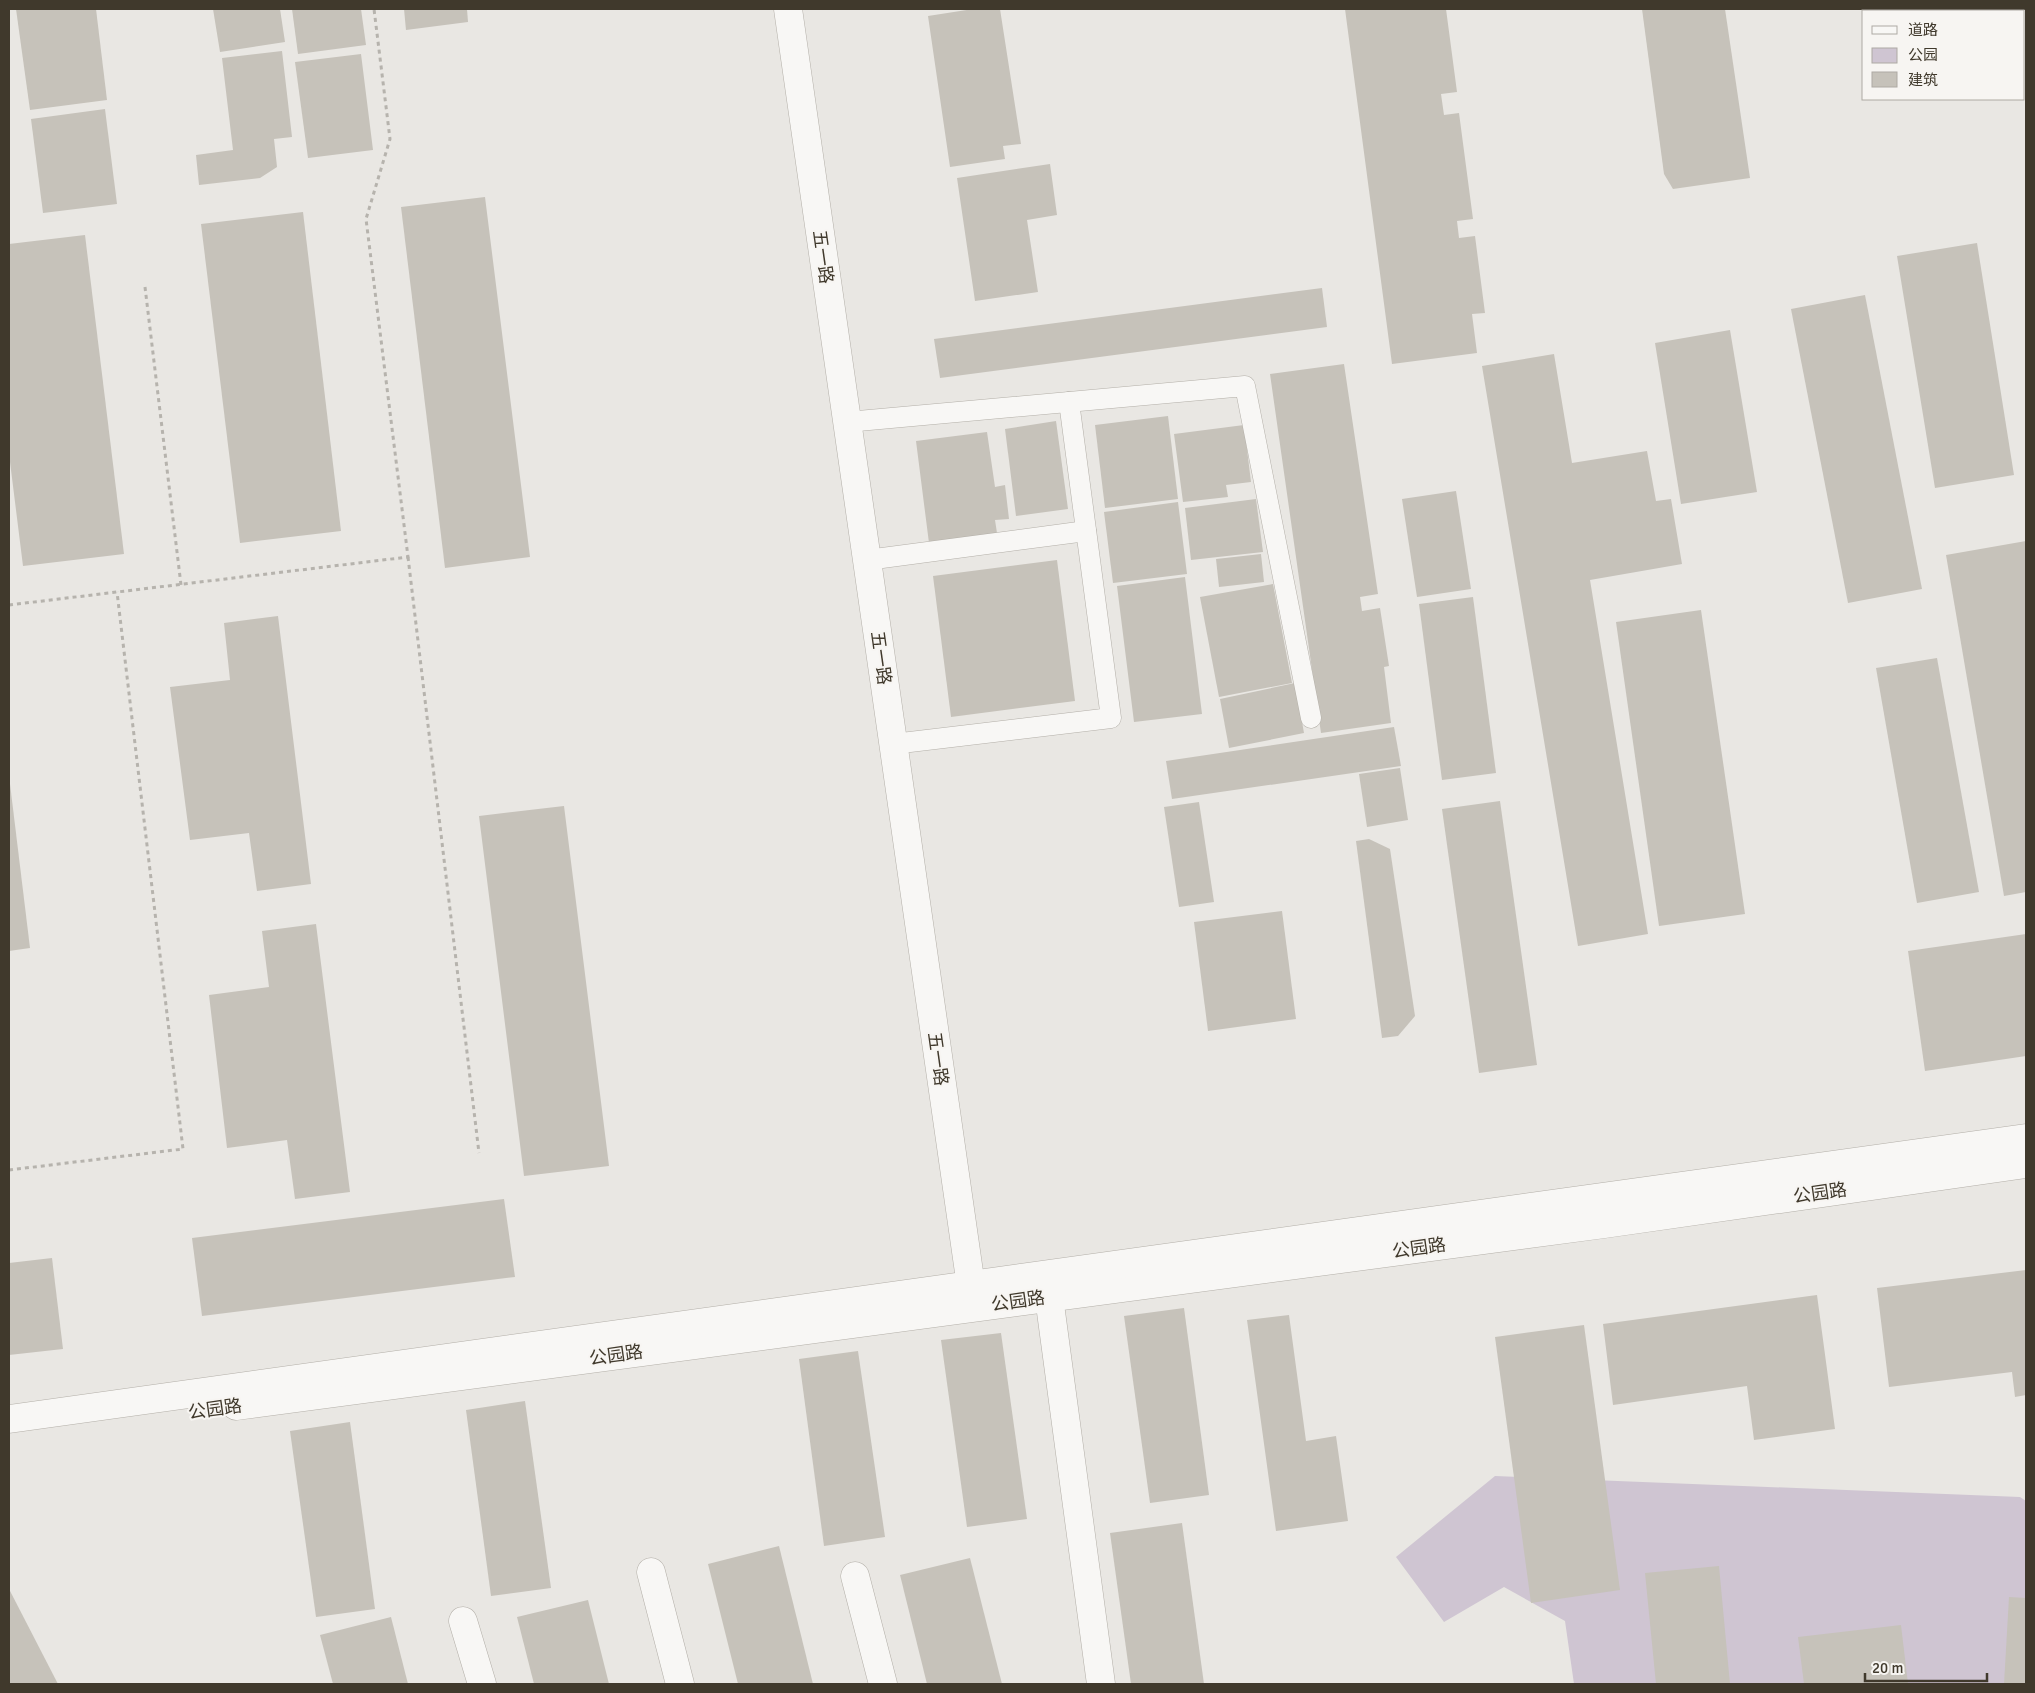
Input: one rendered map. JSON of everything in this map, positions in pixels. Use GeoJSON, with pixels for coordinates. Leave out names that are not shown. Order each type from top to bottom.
{"type":"FeatureCollection","features":[{"type":"Feature","properties":{"kind":"street","name":"五一路"},"geometry":{"type":"LineString","coordinates":[[788,9],[972,1296]]}},
{"type":"Feature","properties":{"kind":"street"},"geometry":{"type":"LineString","coordinates":[[9,1418],[972,1296],[2026,1138]]}},
{"type":"Feature","properties":{"kind":"street","name":"公园路"},"geometry":{"type":"LineString","coordinates":[[9,1437],[972,1296],[1049,1297],[1594,1225],[2026,1164]]}},
{"type":"Feature","properties":{"kind":"street"},"geometry":{"type":"LineString","coordinates":[[1049,1297],[1101,1684]]}},
{"type":"Feature","properties":{"kind":"street"},"geometry":{"type":"LineString","coordinates":[[651,1572],[680,1684]]}},
{"type":"Feature","properties":{"kind":"street"},"geometry":{"type":"LineString","coordinates":[[855,1576],[883,1684]]}},
{"type":"Feature","properties":{"kind":"street"},"geometry":{"type":"LineString","coordinates":[[463,1621],[482,1684]]}},
{"type":"Feature","properties":{"kind":"lane"},"geometry":{"type":"LineString","coordinates":[[847,422],[1245,386],[1311,718]]}},
{"type":"Feature","properties":{"kind":"lane"},"geometry":{"type":"LineString","coordinates":[[893,744],[1111,718],[1069,402]]}},
{"type":"Feature","properties":{"kind":"lane"},"geometry":{"type":"LineString","coordinates":[[867,560],[1086,531]]}},
{"type":"Feature","properties":{"kind":"path"},"geometry":{"type":"LineString","coordinates":[[374,9],[390,139],[366,219],[479,1153]]}},
{"type":"Feature","properties":{"kind":"path"},"geometry":{"type":"LineString","coordinates":[[144,287],[181,585]]}},
{"type":"Feature","properties":{"kind":"path"},"geometry":{"type":"LineString","coordinates":[[9,605],[408,558]]}},
{"type":"Feature","properties":{"kind":"path"},"geometry":{"type":"LineString","coordinates":[[9,1170],[183,1149],[117,592]]}},
{"type":"Feature","properties":{"kind":"green space"},"geometry":{"type":"Polygon","coordinates":[[[1495,1476],[2020,1497],[2026,1501],[2026,1684],[1574,1684],[1565,1621],[1504,1587],[1444,1622],[1396,1557],[1495,1476]]]}},
{"type":"Feature","properties":{"kind":"building"},"geometry":{"type":"Polygon","coordinates":[[[16,9],[96,9],[107,100],[30,110],[16,9]]]}},
{"type":"Feature","properties":{"kind":"building"},"geometry":{"type":"Polygon","coordinates":[[[213,9],[280,9],[285,42],[220,52],[213,9]]]}},
{"type":"Feature","properties":{"kind":"building"},"geometry":{"type":"Polygon","coordinates":[[[292,9],[361,9],[366,45],[298,54],[292,9]]]}},
{"type":"Feature","properties":{"kind":"building"},"geometry":{"type":"Polygon","coordinates":[[[404,9],[467,9],[468,22],[406,30],[404,9]]]}},
{"type":"Feature","properties":{"kind":"building"},"geometry":{"type":"Polygon","coordinates":[[[973,9],[1000,9],[1021,144],[1003,146],[1005,159],[950,167],[928,16],[973,9]]]}},
{"type":"Feature","properties":{"kind":"building"},"geometry":{"type":"Polygon","coordinates":[[[1345,9],[1446,9],[1457,92],[1441,94],[1444,115],[1459,113],[1473,219],[1457,221],[1459,238],[1475,236],[1485,313],[1472,314],[1477,353],[1392,364],[1345,9]]]}},
{"type":"Feature","properties":{"kind":"building"},"geometry":{"type":"Polygon","coordinates":[[[1642,9],[1725,9],[1750,178],[1673,189],[1664,174],[1642,9]]]}},
{"type":"Feature","properties":{"kind":"building"},"geometry":{"type":"Polygon","coordinates":[[[1864,9],[1890,9],[1890,10],[1864,9]]]}},
{"type":"Feature","properties":{"kind":"building"},"geometry":{"type":"Polygon","coordinates":[[[282,51],[292,137],[274,139],[277,167],[260,178],[199,185],[196,155],[233,150],[222,58],[282,51]]]}},
{"type":"Feature","properties":{"kind":"building"},"geometry":{"type":"Polygon","coordinates":[[[361,54],[373,150],[308,158],[295,62],[361,54]]]}},
{"type":"Feature","properties":{"kind":"building"},"geometry":{"type":"Polygon","coordinates":[[[105,109],[117,204],[43,213],[31,119],[105,109]]]}},
{"type":"Feature","properties":{"kind":"building"},"geometry":{"type":"Polygon","coordinates":[[[1050,164],[1057,215],[1027,220],[1038,292],[975,301],[957,178],[1050,164]]]}},
{"type":"Feature","properties":{"kind":"building"},"geometry":{"type":"Polygon","coordinates":[[[485,197],[530,557],[445,568],[401,207],[485,197]]]}},
{"type":"Feature","properties":{"kind":"building"},"geometry":{"type":"Polygon","coordinates":[[[303,212],[341,531],[240,543],[201,224],[303,212]]]}},
{"type":"Feature","properties":{"kind":"building"},"geometry":{"type":"Polygon","coordinates":[[[85,235],[124,554],[23,566],[9,454],[9,244],[85,235]]]}},
{"type":"Feature","properties":{"kind":"building"},"geometry":{"type":"Polygon","coordinates":[[[1977,243],[2014,475],[1935,488],[1897,256],[1977,243]]]}},
{"type":"Feature","properties":{"kind":"building"},"geometry":{"type":"Polygon","coordinates":[[[1322,288],[1327,327],[940,378],[934,339],[1322,288]]]}},
{"type":"Feature","properties":{"kind":"building"},"geometry":{"type":"Polygon","coordinates":[[[1865,295],[1922,589],[1848,603],[1791,309],[1865,295]]]}},
{"type":"Feature","properties":{"kind":"building"},"geometry":{"type":"Polygon","coordinates":[[[1730,330],[1757,492],[1681,504],[1655,343],[1730,330]]]}},
{"type":"Feature","properties":{"kind":"building"},"geometry":{"type":"Polygon","coordinates":[[[1554,354],[1572,463],[1647,451],[1656,501],[1671,499],[1682,564],[1590,580],[1648,934],[1578,946],[1482,366],[1554,354]]]}},
{"type":"Feature","properties":{"kind":"building"},"geometry":{"type":"Polygon","coordinates":[[[1344,364],[1378,594],[1360,597],[1362,611],[1380,608],[1389,666],[1384,667],[1391,723],[1321,733],[1270,374],[1344,364]]]}},
{"type":"Feature","properties":{"kind":"building"},"geometry":{"type":"Polygon","coordinates":[[[1168,416],[1178,499],[1105,508],[1095,425],[1168,416]]]}},
{"type":"Feature","properties":{"kind":"building"},"geometry":{"type":"Polygon","coordinates":[[[1056,421],[1068,509],[1016,516],[1005,429],[1056,421]]]}},
{"type":"Feature","properties":{"kind":"building"},"geometry":{"type":"Polygon","coordinates":[[[1244,425],[1251,482],[1226,485],[1228,497],[1183,502],[1174,434],[1244,425]]]}},
{"type":"Feature","properties":{"kind":"building"},"geometry":{"type":"Polygon","coordinates":[[[987,432],[995,487],[1005,485],[1009,519],[995,520],[997,533],[929,543],[916,441],[987,432]]]}},
{"type":"Feature","properties":{"kind":"building"},"geometry":{"type":"Polygon","coordinates":[[[1456,491],[1471,589],[1417,597],[1402,499],[1456,491]]]}},
{"type":"Feature","properties":{"kind":"building"},"geometry":{"type":"Polygon","coordinates":[[[1256,499],[1263,552],[1191,560],[1185,508],[1256,499]]]}},
{"type":"Feature","properties":{"kind":"building"},"geometry":{"type":"Polygon","coordinates":[[[1178,502],[1187,574],[1113,583],[1104,512],[1178,502]]]}},
{"type":"Feature","properties":{"kind":"building"},"geometry":{"type":"Polygon","coordinates":[[[2026,541],[2026,892],[2004,896],[1946,555],[2026,541]]]}},
{"type":"Feature","properties":{"kind":"building"},"geometry":{"type":"Polygon","coordinates":[[[1261,554],[1264,582],[1219,587],[1216,559],[1261,554]]]}},
{"type":"Feature","properties":{"kind":"building"},"geometry":{"type":"Polygon","coordinates":[[[1057,560],[1075,701],[951,717],[933,576],[1057,560]]]}},
{"type":"Feature","properties":{"kind":"building"},"geometry":{"type":"Polygon","coordinates":[[[1185,577],[1202,714],[1134,722],[1117,586],[1185,577]]]}},
{"type":"Feature","properties":{"kind":"building"},"geometry":{"type":"Polygon","coordinates":[[[1273,584],[1292,683],[1219,697],[1200,597],[1273,584]]]}},
{"type":"Feature","properties":{"kind":"building"},"geometry":{"type":"Polygon","coordinates":[[[1473,597],[1496,773],[1442,780],[1419,604],[1473,597]]]}},
{"type":"Feature","properties":{"kind":"building"},"geometry":{"type":"Polygon","coordinates":[[[1701,610],[1745,914],[1659,926],[1616,622],[1701,610]]]}},
{"type":"Feature","properties":{"kind":"building"},"geometry":{"type":"Polygon","coordinates":[[[278,616],[311,884],[257,891],[249,833],[190,840],[170,687],[230,680],[224,623],[278,616]]]}},
{"type":"Feature","properties":{"kind":"building"},"geometry":{"type":"Polygon","coordinates":[[[1937,658],[1979,892],[1917,903],[1876,668],[1937,658]]]}},
{"type":"Feature","properties":{"kind":"building"},"geometry":{"type":"Polygon","coordinates":[[[1295,683],[1304,733],[1229,748],[1220,699],[1295,683]]]}},
{"type":"Feature","properties":{"kind":"building"},"geometry":{"type":"Polygon","coordinates":[[[1394,727],[1401,766],[1172,799],[1166,761],[1394,727]]]}},
{"type":"Feature","properties":{"kind":"building"},"geometry":{"type":"Polygon","coordinates":[[[1400,768],[1408,820],[1367,827],[1359,774],[1400,768]]]}},
{"type":"Feature","properties":{"kind":"building"},"geometry":{"type":"Polygon","coordinates":[[[9,785],[30,948],[9,951],[9,785]]]}},
{"type":"Feature","properties":{"kind":"building"},"geometry":{"type":"Polygon","coordinates":[[[1500,801],[1537,1065],[1479,1073],[1442,809],[1500,801]]]}},
{"type":"Feature","properties":{"kind":"building"},"geometry":{"type":"Polygon","coordinates":[[[1199,802],[1214,902],[1179,907],[1164,807],[1199,802]]]}},
{"type":"Feature","properties":{"kind":"building"},"geometry":{"type":"Polygon","coordinates":[[[564,806],[609,1166],[524,1176],[479,816],[564,806]]]}},
{"type":"Feature","properties":{"kind":"building"},"geometry":{"type":"Polygon","coordinates":[[[1369,839],[1390,849],[1415,1016],[1398,1036],[1382,1038],[1356,841],[1369,839]]]}},
{"type":"Feature","properties":{"kind":"building"},"geometry":{"type":"Polygon","coordinates":[[[1282,911],[1296,1019],[1208,1031],[1194,922],[1282,911]]]}},
{"type":"Feature","properties":{"kind":"building"},"geometry":{"type":"Polygon","coordinates":[[[316,924],[350,1192],[295,1199],[287,1140],[227,1148],[209,995],[269,987],[262,931],[316,924]]]}},
{"type":"Feature","properties":{"kind":"building"},"geometry":{"type":"Polygon","coordinates":[[[2026,934],[2026,1056],[1925,1071],[1908,951],[2026,934]]]}},
{"type":"Feature","properties":{"kind":"building"},"geometry":{"type":"Polygon","coordinates":[[[504,1199],[515,1277],[202,1316],[192,1238],[504,1199]]]}},
{"type":"Feature","properties":{"kind":"building"},"geometry":{"type":"Polygon","coordinates":[[[52,1258],[63,1349],[9,1355],[9,1263],[52,1258]]]}},
{"type":"Feature","properties":{"kind":"building"},"geometry":{"type":"Polygon","coordinates":[[[2026,1270],[2026,1395],[2015,1397],[2012,1372],[1889,1387],[1877,1288],[2026,1270]]]}},
{"type":"Feature","properties":{"kind":"building"},"geometry":{"type":"Polygon","coordinates":[[[1817,1295],[1835,1429],[1754,1440],[1747,1386],[1613,1405],[1603,1324],[1817,1295]]]}},
{"type":"Feature","properties":{"kind":"building"},"geometry":{"type":"Polygon","coordinates":[[[1184,1308],[1209,1495],[1150,1503],[1124,1316],[1184,1308]]]}},
{"type":"Feature","properties":{"kind":"building"},"geometry":{"type":"Polygon","coordinates":[[[1289,1315],[1306,1441],[1336,1436],[1348,1521],[1276,1531],[1247,1320],[1289,1315]]]}},
{"type":"Feature","properties":{"kind":"building"},"geometry":{"type":"Polygon","coordinates":[[[1584,1325],[1620,1590],[1531,1603],[1495,1337],[1584,1325]]]}},
{"type":"Feature","properties":{"kind":"building"},"geometry":{"type":"Polygon","coordinates":[[[1001,1333],[1027,1519],[967,1527],[941,1340],[1001,1333]]]}},
{"type":"Feature","properties":{"kind":"building"},"geometry":{"type":"Polygon","coordinates":[[[858,1351],[885,1537],[824,1546],[799,1359],[858,1351]]]}},
{"type":"Feature","properties":{"kind":"building"},"geometry":{"type":"Polygon","coordinates":[[[525,1401],[551,1588],[491,1596],[466,1410],[525,1401]]]}},
{"type":"Feature","properties":{"kind":"building"},"geometry":{"type":"Polygon","coordinates":[[[350,1422],[375,1609],[316,1617],[290,1431],[350,1422]]]}},
{"type":"Feature","properties":{"kind":"building"},"geometry":{"type":"Polygon","coordinates":[[[1182,1523],[1204,1684],[1131,1684],[1110,1533],[1182,1523]]]}},
{"type":"Feature","properties":{"kind":"building"},"geometry":{"type":"Polygon","coordinates":[[[779,1546],[813,1684],[738,1684],[708,1564],[779,1546]]]}},
{"type":"Feature","properties":{"kind":"building"},"geometry":{"type":"Polygon","coordinates":[[[970,1558],[1002,1684],[927,1684],[900,1575],[970,1558]]]}},
{"type":"Feature","properties":{"kind":"building"},"geometry":{"type":"Polygon","coordinates":[[[1719,1566],[1730,1684],[1656,1684],[1645,1573],[1719,1566]]]}},
{"type":"Feature","properties":{"kind":"building"},"geometry":{"type":"Polygon","coordinates":[[[9,1589],[58,1684],[9,1684],[9,1589]]]}},
{"type":"Feature","properties":{"kind":"building"},"geometry":{"type":"Polygon","coordinates":[[[2009,1597],[2026,1598],[2026,1684],[2004,1684],[2009,1597]]]}},
{"type":"Feature","properties":{"kind":"building"},"geometry":{"type":"Polygon","coordinates":[[[588,1600],[609,1684],[534,1684],[517,1617],[588,1600]]]}},
{"type":"Feature","properties":{"kind":"building"},"geometry":{"type":"Polygon","coordinates":[[[391,1617],[408,1684],[333,1684],[320,1635],[391,1617]]]}},
{"type":"Feature","properties":{"kind":"building"},"geometry":{"type":"Polygon","coordinates":[[[1901,1625],[1908,1684],[1804,1684],[1798,1637],[1901,1625]]]}}]}
